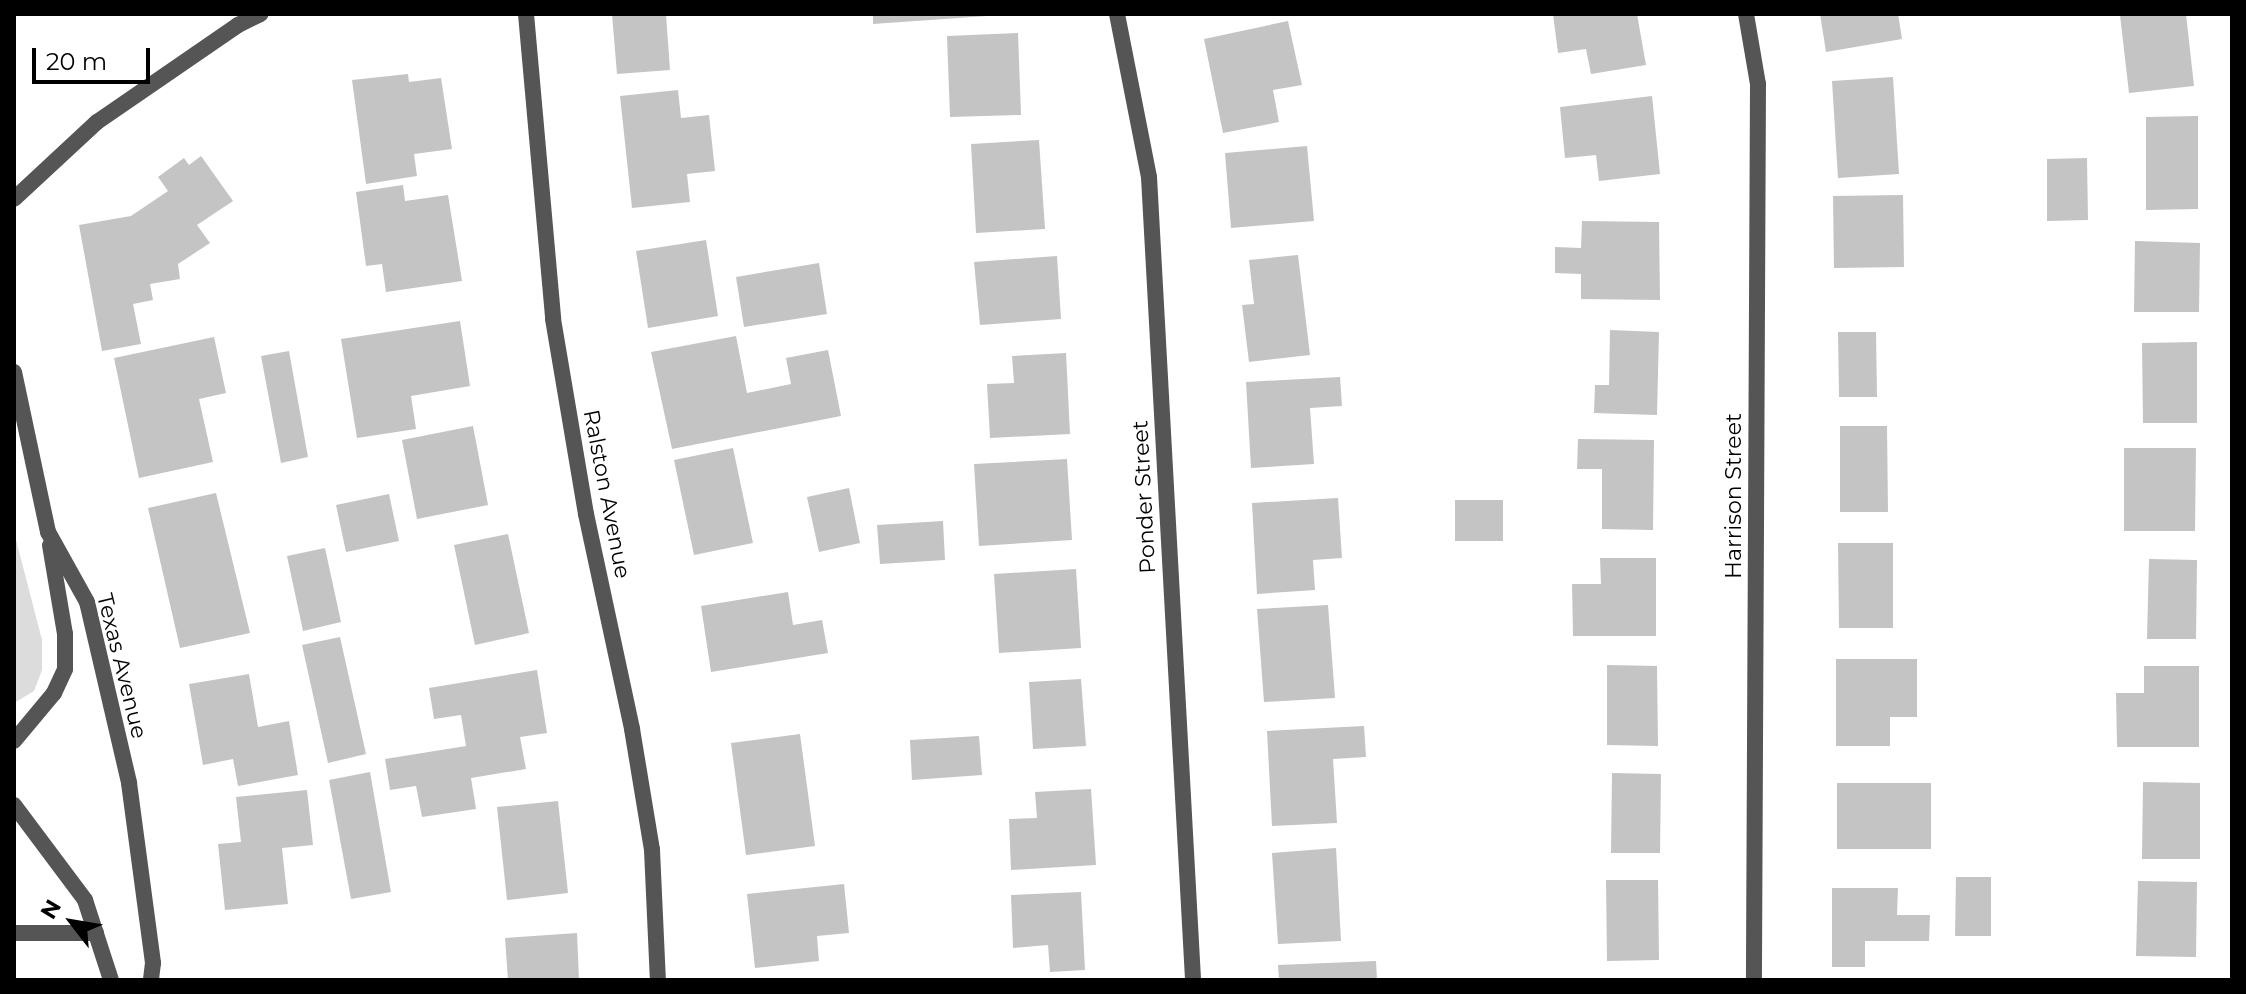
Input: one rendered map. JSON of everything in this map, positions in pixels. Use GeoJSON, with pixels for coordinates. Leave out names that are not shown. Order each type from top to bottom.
{"type":"FeatureCollection","features":[{"type":"Feature","properties":{"kind":"street"},"geometry":{"type":"LineString","coordinates":[[14,199],[97,122],[238,25],[261,14]]}},
{"type":"Feature","properties":{"kind":"street","name":"Ralston Avenue"},"geometry":{"type":"LineString","coordinates":[[526,14],[553,319],[586,514],[632,729],[647,819],[658,980]]}},
{"type":"Feature","properties":{"kind":"street","name":"Ponder Street"},"geometry":{"type":"LineString","coordinates":[[1117,14],[1149,177],[1193,980]]}},
{"type":"Feature","properties":{"kind":"street","name":"Harrison Street"},"geometry":{"type":"LineString","coordinates":[[1746,14],[1758,84],[1754,980]]}},
{"type":"Feature","properties":{"kind":"street","name":"Texas Avenue"},"geometry":{"type":"LineString","coordinates":[[14,372],[48,532],[87,602],[129,783],[153,963],[151,980]]}},
{"type":"Feature","properties":{"kind":"street"},"geometry":{"type":"LineString","coordinates":[[14,741],[54,693],[65,669],[65,634],[48,532]]}},
{"type":"Feature","properties":{"kind":"street"},"geometry":{"type":"LineString","coordinates":[[14,805],[85,900],[111,980]]}},
{"type":"Feature","properties":{"kind":"street"},"geometry":{"type":"LineString","coordinates":[[14,933],[96,933]]}},
{"type":"Feature","properties":{"kind":"shaded area"},"geometry":{"type":"Polygon","coordinates":[[[14,532],[42,640],[42,670],[34,691],[14,703],[14,532]]]}},
{"type":"Feature","properties":{"kind":"building"},"geometry":{"type":"Polygon","coordinates":[[[612,14],[666,14],[670,70],[617,74],[612,14]]]}},
{"type":"Feature","properties":{"kind":"building"},"geometry":{"type":"Polygon","coordinates":[[[873,14],[987,14],[987,16],[873,24],[873,14]]]}},
{"type":"Feature","properties":{"kind":"building"},"geometry":{"type":"Polygon","coordinates":[[[1553,14],[1637,14],[1646,65],[1591,74],[1586,49],[1558,53],[1553,14]]]}},
{"type":"Feature","properties":{"kind":"building"},"geometry":{"type":"Polygon","coordinates":[[[1820,14],[1898,14],[1902,39],[1826,52],[1820,14]]]}},
{"type":"Feature","properties":{"kind":"building"},"geometry":{"type":"Polygon","coordinates":[[[2186,14],[2194,86],[2129,93],[2120,15],[2186,14]]]}},
{"type":"Feature","properties":{"kind":"building"},"geometry":{"type":"Polygon","coordinates":[[[1288,21],[1302,85],[1273,90],[1279,122],[1223,133],[1204,39],[1288,21]]]}},
{"type":"Feature","properties":{"kind":"building"},"geometry":{"type":"Polygon","coordinates":[[[1018,33],[1021,115],[950,117],[947,36],[1018,33]]]}},
{"type":"Feature","properties":{"kind":"building"},"geometry":{"type":"Polygon","coordinates":[[[408,74],[409,82],[441,78],[452,149],[414,154],[417,176],[366,184],[352,80],[408,74]]]}},
{"type":"Feature","properties":{"kind":"building"},"geometry":{"type":"Polygon","coordinates":[[[1893,77],[1899,174],[1838,178],[1832,81],[1893,77]]]}},
{"type":"Feature","properties":{"kind":"building"},"geometry":{"type":"Polygon","coordinates":[[[678,90],[681,118],[709,115],[715,171],[687,174],[690,202],[632,208],[620,96],[678,90]]]}},
{"type":"Feature","properties":{"kind":"building"},"geometry":{"type":"Polygon","coordinates":[[[1652,96],[1660,174],[1599,181],[1596,155],[1565,158],[1560,107],[1652,96]]]}},
{"type":"Feature","properties":{"kind":"building"},"geometry":{"type":"Polygon","coordinates":[[[2198,116],[2198,209],[2146,210],[2146,117],[2198,116]]]}},
{"type":"Feature","properties":{"kind":"building"},"geometry":{"type":"Polygon","coordinates":[[[1039,140],[1045,229],[976,233],[971,144],[1039,140]]]}},
{"type":"Feature","properties":{"kind":"building"},"geometry":{"type":"Polygon","coordinates":[[[1307,146],[1314,221],[1231,228],[1225,153],[1307,146]]]}},
{"type":"Feature","properties":{"kind":"building"},"geometry":{"type":"Polygon","coordinates":[[[201,156],[233,201],[197,225],[210,243],[178,264],[180,279],[150,284],[153,300],[133,304],[141,344],[102,351],[79,225],[131,216],[168,191],[158,177],[184,158],[189,165],[201,156]]]}},
{"type":"Feature","properties":{"kind":"building"},"geometry":{"type":"Polygon","coordinates":[[[2087,158],[2088,220],[2047,221],[2047,159],[2087,158]]]}},
{"type":"Feature","properties":{"kind":"building"},"geometry":{"type":"Polygon","coordinates":[[[403,185],[405,201],[448,195],[462,281],[386,292],[382,264],[366,266],[356,192],[403,185]]]}},
{"type":"Feature","properties":{"kind":"building"},"geometry":{"type":"Polygon","coordinates":[[[1903,195],[1904,267],[1834,268],[1833,196],[1903,195]]]}},
{"type":"Feature","properties":{"kind":"building"},"geometry":{"type":"Polygon","coordinates":[[[1582,221],[1659,222],[1660,300],[1581,299],[1581,274],[1555,273],[1555,247],[1581,248],[1582,221]]]}},
{"type":"Feature","properties":{"kind":"building"},"geometry":{"type":"Polygon","coordinates":[[[706,240],[718,316],[648,328],[636,251],[706,240]]]}},
{"type":"Feature","properties":{"kind":"building"},"geometry":{"type":"Polygon","coordinates":[[[2135,241],[2200,243],[2199,312],[2134,312],[2135,241]]]}},
{"type":"Feature","properties":{"kind":"building"},"geometry":{"type":"Polygon","coordinates":[[[1298,255],[1310,355],[1249,362],[1242,305],[1254,304],[1249,260],[1298,255]]]}},
{"type":"Feature","properties":{"kind":"building"},"geometry":{"type":"Polygon","coordinates":[[[1057,256],[1061,319],[980,325],[974,262],[1057,256]]]}},
{"type":"Feature","properties":{"kind":"building"},"geometry":{"type":"Polygon","coordinates":[[[819,263],[827,314],[744,327],[736,277],[819,263]]]}},
{"type":"Feature","properties":{"kind":"building"},"geometry":{"type":"Polygon","coordinates":[[[460,321],[470,386],[411,396],[416,429],[357,438],[341,339],[460,321]]]}},
{"type":"Feature","properties":{"kind":"building"},"geometry":{"type":"Polygon","coordinates":[[[1610,330],[1659,332],[1657,415],[1594,413],[1595,385],[1609,385],[1610,330]]]}},
{"type":"Feature","properties":{"kind":"building"},"geometry":{"type":"Polygon","coordinates":[[[1838,332],[1876,332],[1877,397],[1839,397],[1838,332]]]}},
{"type":"Feature","properties":{"kind":"building"},"geometry":{"type":"Polygon","coordinates":[[[736,336],[747,393],[791,384],[786,358],[828,350],[841,416],[672,449],[651,352],[736,336]]]}},
{"type":"Feature","properties":{"kind":"building"},"geometry":{"type":"Polygon","coordinates":[[[214,337],[226,393],[199,399],[213,462],[139,478],[114,358],[214,337]]]}},
{"type":"Feature","properties":{"kind":"building"},"geometry":{"type":"Polygon","coordinates":[[[2197,342],[2197,423],[2143,423],[2142,343],[2197,342]]]}},
{"type":"Feature","properties":{"kind":"building"},"geometry":{"type":"Polygon","coordinates":[[[289,351],[308,457],[281,463],[261,356],[289,351]]]}},
{"type":"Feature","properties":{"kind":"building"},"geometry":{"type":"Polygon","coordinates":[[[1066,353],[1070,434],[990,438],[987,384],[1014,383],[1012,356],[1066,353]]]}},
{"type":"Feature","properties":{"kind":"building"},"geometry":{"type":"Polygon","coordinates":[[[1340,377],[1342,406],[1310,408],[1314,464],[1251,468],[1246,382],[1340,377]]]}},
{"type":"Feature","properties":{"kind":"building"},"geometry":{"type":"Polygon","coordinates":[[[473,426],[488,505],[417,519],[402,440],[473,426]]]}},
{"type":"Feature","properties":{"kind":"building"},"geometry":{"type":"Polygon","coordinates":[[[1840,426],[1887,426],[1888,512],[1840,512],[1840,426]]]}},
{"type":"Feature","properties":{"kind":"building"},"geometry":{"type":"Polygon","coordinates":[[[1578,439],[1654,440],[1653,530],[1602,529],[1602,469],[1577,469],[1578,439]]]}},
{"type":"Feature","properties":{"kind":"building"},"geometry":{"type":"Polygon","coordinates":[[[733,448],[753,543],[694,555],[674,460],[733,448]]]}},
{"type":"Feature","properties":{"kind":"building"},"geometry":{"type":"Polygon","coordinates":[[[2124,448],[2196,448],[2195,531],[2124,531],[2124,448]]]}},
{"type":"Feature","properties":{"kind":"building"},"geometry":{"type":"Polygon","coordinates":[[[1067,459],[1072,540],[979,546],[974,464],[1067,459]]]}},
{"type":"Feature","properties":{"kind":"building"},"geometry":{"type":"Polygon","coordinates":[[[849,488],[860,543],[819,552],[807,497],[849,488]]]}},
{"type":"Feature","properties":{"kind":"building"},"geometry":{"type":"Polygon","coordinates":[[[216,493],[250,633],[180,648],[148,508],[216,493]]]}},
{"type":"Feature","properties":{"kind":"building"},"geometry":{"type":"Polygon","coordinates":[[[389,494],[399,541],[346,552],[336,505],[389,494]]]}},
{"type":"Feature","properties":{"kind":"building"},"geometry":{"type":"Polygon","coordinates":[[[1338,498],[1342,558],[1313,560],[1315,590],[1257,594],[1252,503],[1338,498]]]}},
{"type":"Feature","properties":{"kind":"building"},"geometry":{"type":"Polygon","coordinates":[[[1455,500],[1503,500],[1503,541],[1455,541],[1455,500]]]}},
{"type":"Feature","properties":{"kind":"building"},"geometry":{"type":"Polygon","coordinates":[[[943,521],[945,560],[880,564],[877,525],[943,521]]]}},
{"type":"Feature","properties":{"kind":"building"},"geometry":{"type":"Polygon","coordinates":[[[508,534],[529,633],[475,645],[454,545],[508,534]]]}},
{"type":"Feature","properties":{"kind":"building"},"geometry":{"type":"Polygon","coordinates":[[[1838,543],[1893,543],[1893,628],[1839,628],[1838,543]]]}},
{"type":"Feature","properties":{"kind":"building"},"geometry":{"type":"Polygon","coordinates":[[[325,548],[341,622],[303,631],[287,556],[325,548]]]}},
{"type":"Feature","properties":{"kind":"building"},"geometry":{"type":"Polygon","coordinates":[[[1600,558],[1656,558],[1656,636],[1573,636],[1572,584],[1601,584],[1600,558]]]}},
{"type":"Feature","properties":{"kind":"building"},"geometry":{"type":"Polygon","coordinates":[[[2149,559],[2197,560],[2196,639],[2147,639],[2149,559]]]}},
{"type":"Feature","properties":{"kind":"building"},"geometry":{"type":"Polygon","coordinates":[[[1076,569],[1081,648],[999,653],[994,574],[1076,569]]]}},
{"type":"Feature","properties":{"kind":"building"},"geometry":{"type":"Polygon","coordinates":[[[788,592],[793,625],[822,620],[828,653],[711,672],[701,606],[788,592]]]}},
{"type":"Feature","properties":{"kind":"building"},"geometry":{"type":"Polygon","coordinates":[[[1328,605],[1335,698],[1264,702],[1257,609],[1328,605]]]}},
{"type":"Feature","properties":{"kind":"building"},"geometry":{"type":"Polygon","coordinates":[[[340,637],[366,754],[328,763],[302,645],[340,637]]]}},
{"type":"Feature","properties":{"kind":"building"},"geometry":{"type":"Polygon","coordinates":[[[1836,659],[1917,659],[1917,717],[1890,717],[1890,746],[1836,746],[1836,659]]]}},
{"type":"Feature","properties":{"kind":"building"},"geometry":{"type":"Polygon","coordinates":[[[1607,665],[1657,666],[1658,746],[1607,745],[1607,665]]]}},
{"type":"Feature","properties":{"kind":"building"},"geometry":{"type":"Polygon","coordinates":[[[2144,666],[2199,666],[2199,747],[2117,747],[2116,693],[2144,693],[2144,666]]]}},
{"type":"Feature","properties":{"kind":"building"},"geometry":{"type":"Polygon","coordinates":[[[537,670],[547,733],[520,737],[526,769],[471,778],[476,809],[422,817],[416,786],[390,790],[385,759],[466,746],[461,715],[434,719],[429,688],[537,670]]]}},
{"type":"Feature","properties":{"kind":"building"},"geometry":{"type":"Polygon","coordinates":[[[249,674],[258,727],[289,721],[298,775],[238,786],[233,759],[203,765],[189,684],[249,674]]]}},
{"type":"Feature","properties":{"kind":"building"},"geometry":{"type":"Polygon","coordinates":[[[1081,679],[1086,746],[1033,749],[1029,682],[1081,679]]]}},
{"type":"Feature","properties":{"kind":"building"},"geometry":{"type":"Polygon","coordinates":[[[1364,726],[1366,757],[1333,759],[1337,823],[1272,826],[1267,731],[1364,726]]]}},
{"type":"Feature","properties":{"kind":"building"},"geometry":{"type":"Polygon","coordinates":[[[800,734],[815,846],[746,855],[731,743],[800,734]]]}},
{"type":"Feature","properties":{"kind":"building"},"geometry":{"type":"Polygon","coordinates":[[[979,736],[982,775],[912,780],[910,740],[979,736]]]}},
{"type":"Feature","properties":{"kind":"building"},"geometry":{"type":"Polygon","coordinates":[[[370,772],[391,892],[351,899],[329,780],[370,772]]]}},
{"type":"Feature","properties":{"kind":"building"},"geometry":{"type":"Polygon","coordinates":[[[1612,773],[1661,774],[1660,853],[1611,853],[1612,773]]]}},
{"type":"Feature","properties":{"kind":"building"},"geometry":{"type":"Polygon","coordinates":[[[2143,782],[2200,783],[2200,859],[2142,859],[2143,782]]]}},
{"type":"Feature","properties":{"kind":"building"},"geometry":{"type":"Polygon","coordinates":[[[1837,783],[1931,783],[1931,849],[1837,849],[1837,783]]]}},
{"type":"Feature","properties":{"kind":"building"},"geometry":{"type":"Polygon","coordinates":[[[1091,789],[1096,865],[1011,870],[1009,819],[1037,818],[1035,792],[1091,789]]]}},
{"type":"Feature","properties":{"kind":"building"},"geometry":{"type":"Polygon","coordinates":[[[307,790],[313,845],[282,848],[288,904],[225,910],[218,844],[241,842],[236,797],[307,790]]]}},
{"type":"Feature","properties":{"kind":"building"},"geometry":{"type":"Polygon","coordinates":[[[558,801],[568,893],[507,900],[497,807],[558,801]]]}},
{"type":"Feature","properties":{"kind":"building"},"geometry":{"type":"Polygon","coordinates":[[[1336,848],[1341,941],[1278,944],[1272,853],[1336,848]]]}},
{"type":"Feature","properties":{"kind":"building"},"geometry":{"type":"Polygon","coordinates":[[[1956,877],[1991,877],[1991,936],[1955,936],[1956,877]]]}},
{"type":"Feature","properties":{"kind":"building"},"geometry":{"type":"Polygon","coordinates":[[[1606,880],[1658,880],[1659,960],[1607,961],[1606,880]]]}},
{"type":"Feature","properties":{"kind":"building"},"geometry":{"type":"Polygon","coordinates":[[[2138,881],[2197,882],[2196,957],[2136,956],[2138,881]]]}},
{"type":"Feature","properties":{"kind":"building"},"geometry":{"type":"Polygon","coordinates":[[[844,884],[849,933],[817,936],[819,961],[755,968],[747,894],[844,884]]]}},
{"type":"Feature","properties":{"kind":"building"},"geometry":{"type":"Polygon","coordinates":[[[1832,888],[1898,888],[1897,915],[1930,915],[1929,941],[1865,941],[1865,967],[1832,967],[1832,888]]]}},
{"type":"Feature","properties":{"kind":"building"},"geometry":{"type":"Polygon","coordinates":[[[1081,892],[1085,970],[1050,972],[1048,945],[1013,948],[1011,895],[1081,892]]]}},
{"type":"Feature","properties":{"kind":"building"},"geometry":{"type":"Polygon","coordinates":[[[577,933],[579,980],[508,980],[505,938],[577,933]]]}},
{"type":"Feature","properties":{"kind":"building"},"geometry":{"type":"Polygon","coordinates":[[[1376,961],[1377,980],[1279,980],[1278,965],[1376,961]]]}}]}
